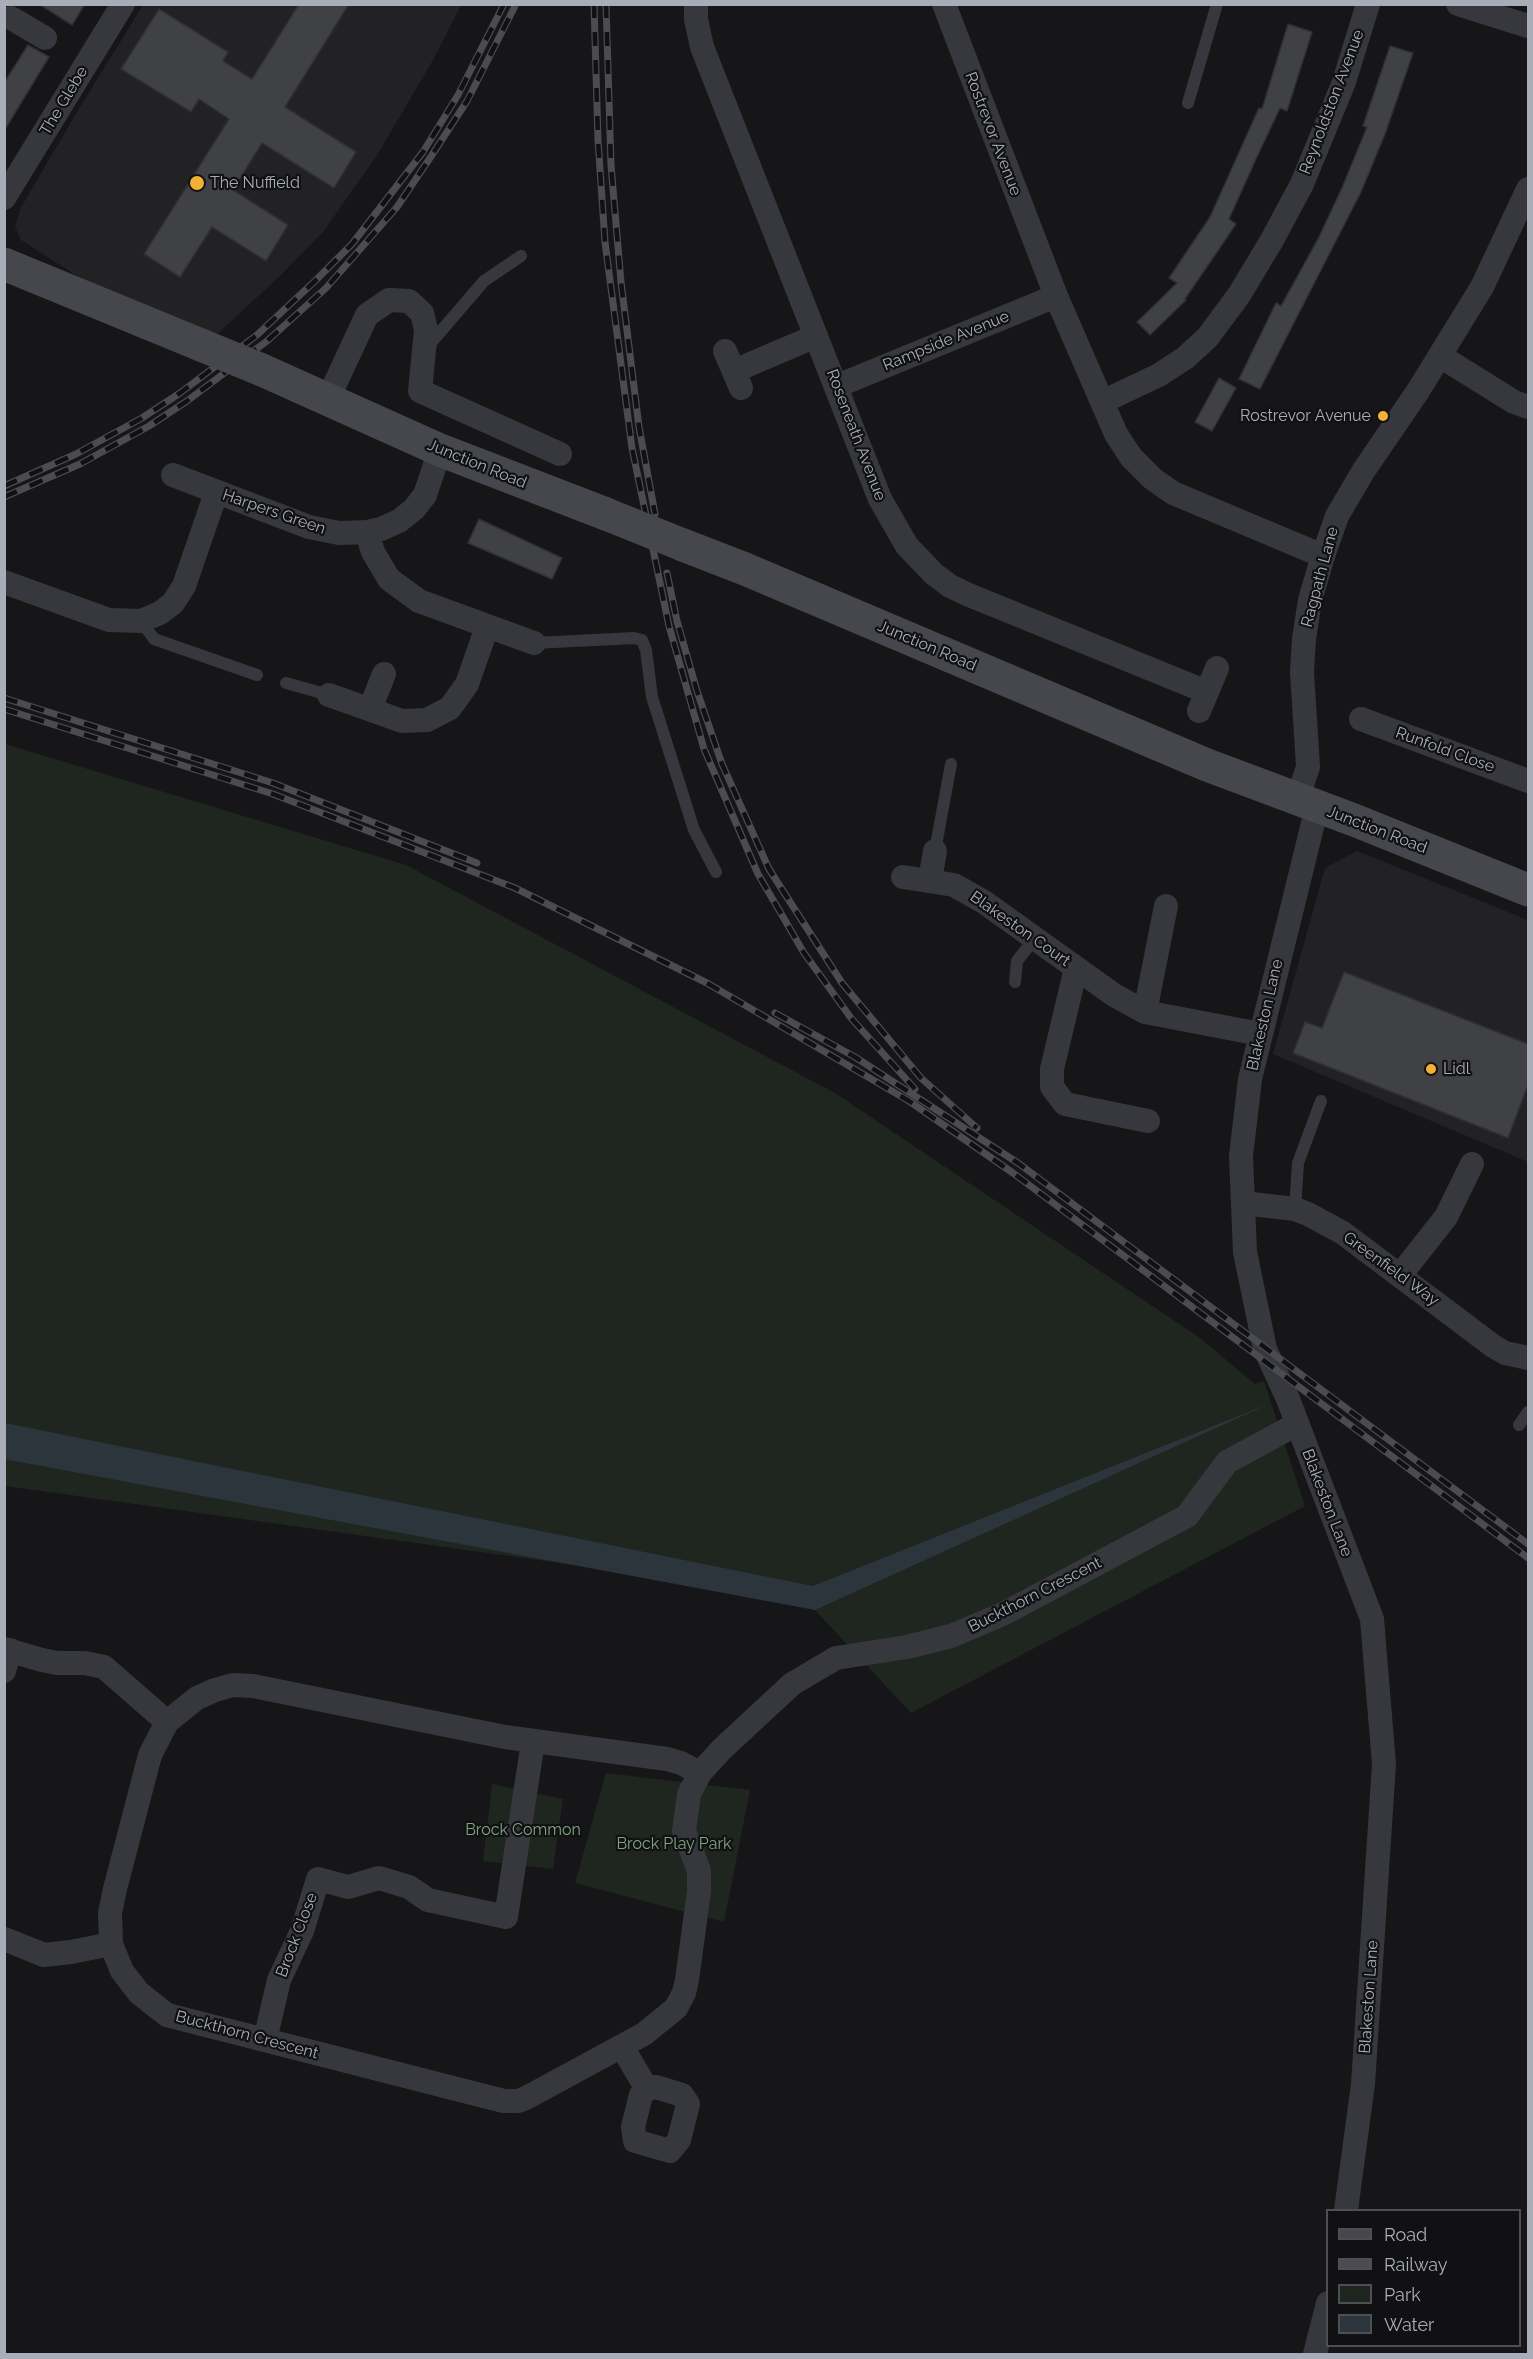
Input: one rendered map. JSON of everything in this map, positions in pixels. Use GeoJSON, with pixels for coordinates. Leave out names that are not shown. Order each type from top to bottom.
{"type":"FeatureCollection","features":[{"type":"Feature","properties":{"kind":"main road","name":"Junction Road"},"geometry":{"type":"LineString","coordinates":[[4,264],[262,370],[440,450],[745,569],[1207,765],[1528,890]]}},
{"type":"Feature","properties":{"kind":"street","name":"The Glebe"},"geometry":{"type":"LineString","coordinates":[[4,198],[123,4]]}},
{"type":"Feature","properties":{"kind":"street","name":"Roseneath Avenue"},"geometry":{"type":"LineString","coordinates":[[696,4],[696,18],[702,47],[880,499],[907,546],[934,574],[950,586],[1203,702],[1217,668]]}},
{"type":"Feature","properties":{"kind":"street","name":"Rostrevor Avenue"},"geometry":{"type":"LineString","coordinates":[[944,4],[948,20],[1056,296],[1116,434],[1131,457],[1153,479],[1173,493],[1323,556]]}},
{"type":"Feature","properties":{"kind":"street","name":"Reynoldston Avenue"},"geometry":{"type":"LineString","coordinates":[[1102,402],[1159,375],[1185,358],[1208,338],[1239,296],[1302,184],[1344,82],[1368,4]]}},
{"type":"Feature","properties":{"kind":"street"},"geometry":{"type":"LineString","coordinates":[[1458,4],[1528,26]]}},
{"type":"Feature","properties":{"kind":"street"},"geometry":{"type":"LineString","coordinates":[[11,18],[45,38]]}},
{"type":"Feature","properties":{"kind":"street","name":"Ragpath Lane"},"geometry":{"type":"LineString","coordinates":[[1307,803],[1308,766],[1302,672],[1304,639],[1310,600],[1337,516],[1482,287],[1528,189]]}},
{"type":"Feature","properties":{"kind":"street","name":"Rampside Avenue"},"geometry":{"type":"LineString","coordinates":[[837,386],[1056,296]]}},
{"type":"Feature","properties":{"kind":"street"},"geometry":{"type":"LineString","coordinates":[[327,401],[367,315],[389,300],[410,300],[422,313],[426,330],[420,391],[561,454]]}},
{"type":"Feature","properties":{"kind":"street"},"geometry":{"type":"LineString","coordinates":[[734,370],[816,336]]}},
{"type":"Feature","properties":{"kind":"street"},"geometry":{"type":"LineString","coordinates":[[1440,356],[1514,402],[1528,407]]}},
{"type":"Feature","properties":{"kind":"street","name":"Harpers Green"},"geometry":{"type":"LineString","coordinates":[[173,476],[309,527],[339,533],[367,532],[381,529],[414,509],[425,495],[440,450]]}},
{"type":"Feature","properties":{"kind":"street"},"geometry":{"type":"LineString","coordinates":[[4,582],[109,620],[141,621],[160,613],[173,603],[184,586],[216,493]]}},
{"type":"Feature","properties":{"kind":"street"},"geometry":{"type":"LineString","coordinates":[[367,532],[373,552],[389,579],[419,602],[534,643]]}},
{"type":"Feature","properties":{"kind":"street"},"geometry":{"type":"LineString","coordinates":[[329,695],[402,721],[427,720],[450,708],[467,684],[487,627]]}},
{"type":"Feature","properties":{"kind":"street"},"geometry":{"type":"LineString","coordinates":[[370,710],[384,674]]}},
{"type":"Feature","properties":{"kind":"street","name":"Runfold Close"},"geometry":{"type":"LineString","coordinates":[[1361,719],[1528,781]]}},
{"type":"Feature","properties":{"kind":"street","name":"Blakeston Lane"},"geometry":{"type":"LineString","coordinates":[[1307,803],[1250,1079],[1241,1156],[1245,1252],[1265,1349],[1288,1399],[1372,1619],[1384,1764],[1363,2084],[1346,2209]]}},
{"type":"Feature","properties":{"kind":"street"},"geometry":{"type":"LineString","coordinates":[[930,880],[935,851]]}},
{"type":"Feature","properties":{"kind":"street","name":"Blakeston Court"},"geometry":{"type":"LineString","coordinates":[[903,877],[954,885],[984,902],[1114,995],[1144,1012],[1260,1034]]}},
{"type":"Feature","properties":{"kind":"street"},"geometry":{"type":"LineString","coordinates":[[1144,1012],[1166,906]]}},
{"type":"Feature","properties":{"kind":"street","name":"Blakeston Court"},"geometry":{"type":"LineString","coordinates":[[1076,968],[1052,1069],[1052,1087],[1065,1104],[1148,1120]]}},
{"type":"Feature","properties":{"kind":"street"},"geometry":{"type":"LineString","coordinates":[[1401,1274],[1446,1217],[1472,1164]]}},
{"type":"Feature","properties":{"kind":"street","name":"Greenfield Way"},"geometry":{"type":"LineString","coordinates":[[1243,1203],[1295,1209],[1343,1233],[1401,1274],[1492,1346],[1505,1353],[1528,1358]]}},
{"type":"Feature","properties":{"kind":"street","name":"Buckthorn Crescent"},"geometry":{"type":"LineString","coordinates":[[700,1773],[667,1759],[533,1742],[243,1685],[215,1689],[197,1698],[167,1722],[150,1755],[115,1889],[111,1913],[111,1944],[122,1971],[139,1994],[167,2015],[484,2096],[511,2101],[526,2098],[622,2047],[663,2020],[676,2008],[684,1993],[699,1891],[699,1871],[684,1831],[689,1794],[700,1773],[722,1749],[792,1684],[836,1658],[907,1647],[951,1636],[1003,1614],[1187,1516],[1227,1462],[1297,1424]]}},
{"type":"Feature","properties":{"kind":"street"},"geometry":{"type":"LineString","coordinates":[[6,1657],[57,1663],[85,1663],[104,1667],[167,1722]]}},
{"type":"Feature","properties":{"kind":"street","name":"Brock Close"},"geometry":{"type":"LineString","coordinates":[[265,2040],[279,1980],[302,1931],[318,1879],[348,1887],[380,1878],[409,1887],[428,1900],[506,1917],[533,1742]]}},
{"type":"Feature","properties":{"kind":"street"},"geometry":{"type":"LineString","coordinates":[[4,1938],[44,1955],[111,1944]]}},
{"type":"Feature","properties":{"kind":"street"},"geometry":{"type":"LineString","coordinates":[[622,2047],[647,2089]]}},
{"type":"Feature","properties":{"kind":"street"},"geometry":{"type":"LineString","coordinates":[[1315,2355],[1326,2311]]}},
{"type":"Feature","properties":{"kind":"lane"},"geometry":{"type":"LineString","coordinates":[[1188,103],[1216,4]]}},
{"type":"Feature","properties":{"kind":"lane"},"geometry":{"type":"LineString","coordinates":[[424,350],[484,281],[521,256]]}},
{"type":"Feature","properties":{"kind":"lane"},"geometry":{"type":"LineString","coordinates":[[141,621],[154,639],[257,675]]}},
{"type":"Feature","properties":{"kind":"lane"},"geometry":{"type":"LineString","coordinates":[[534,643],[634,638],[642,640],[646,650],[652,697],[694,830],[716,872]]}},
{"type":"Feature","properties":{"kind":"lane"},"geometry":{"type":"LineString","coordinates":[[286,683],[329,695]]}},
{"type":"Feature","properties":{"kind":"lane"},"geometry":{"type":"LineString","coordinates":[[935,851],[951,764]]}},
{"type":"Feature","properties":{"kind":"lane"},"geometry":{"type":"LineString","coordinates":[[1015,982],[1017,961],[1035,938]]}},
{"type":"Feature","properties":{"kind":"lane"},"geometry":{"type":"LineString","coordinates":[[1295,1209],[1298,1163],[1321,1101]]}},
{"type":"Feature","properties":{"kind":"lane"},"geometry":{"type":"LineString","coordinates":[[1519,1425],[1528,1412]]}},
{"type":"Feature","properties":{"kind":"shaded area","name":"The Nuffield"},"geometry":{"type":"Polygon","coordinates":[[[143,5],[461,5],[433,60],[376,157],[323,232],[280,276],[215,336],[85,281],[21,240],[15,227],[20,209],[143,5]]]}},
{"type":"Feature","properties":{"kind":"shaded area"},"geometry":{"type":"Polygon","coordinates":[[[1357,851],[1528,920],[1528,1162],[1273,1054],[1325,868],[1357,851]]]}},
{"type":"Feature","properties":{"kind":"green space"},"geometry":{"type":"Polygon","coordinates":[[[5,744],[406,865],[835,1093],[1200,1338],[1255,1384],[1264,1381],[1305,1506],[911,1713],[815,1610],[675,1579],[5,1486],[5,744]]]}},
{"type":"Feature","properties":{"kind":"green space","name":"Brock Play Park"},"geometry":{"type":"Polygon","coordinates":[[[606,1773],[750,1790],[724,1922],[575,1883],[606,1773]]]}},
{"type":"Feature","properties":{"kind":"green space","name":"Brock Common"},"geometry":{"type":"Polygon","coordinates":[[[492,1784],[563,1799],[553,1869],[483,1861],[492,1784]]]}},
{"type":"Feature","properties":{"kind":"water"},"geometry":{"type":"Polygon","coordinates":[[[1271,1403],[815,1610],[4,1459],[5,1423],[813,1586],[1271,1403]]]}},
{"type":"Feature","properties":{"kind":"building"},"geometry":{"type":"Polygon","coordinates":[[[39,4],[85,4],[72,25],[39,4]]]}},
{"type":"Feature","properties":{"kind":"building"},"geometry":{"type":"Polygon","coordinates":[[[299,4],[349,4],[285,107],[356,152],[334,188],[262,143],[233,190],[288,225],[266,261],[212,227],[180,277],[144,254],[229,119],[199,99],[191,112],[121,69],[159,9],[228,52],[223,61],[252,79],[299,4]]]}},
{"type":"Feature","properties":{"kind":"building"},"geometry":{"type":"Polygon","coordinates":[[[1288,24],[1312,32],[1287,111],[1280,108],[1256,159],[1229,219],[1236,224],[1186,300],[1150,335],[1137,322],[1177,283],[1169,278],[1210,217],[1259,108],[1262,109],[1288,24]]]}},
{"type":"Feature","properties":{"kind":"building"},"geometry":{"type":"Polygon","coordinates":[[[28,45],[49,57],[4,131],[4,83],[28,45]]]}},
{"type":"Feature","properties":{"kind":"building"},"geometry":{"type":"Polygon","coordinates":[[[1390,46],[1413,53],[1385,134],[1361,192],[1260,389],[1239,379],[1276,303],[1281,306],[1318,239],[1342,188],[1367,127],[1363,126],[1390,46]]]}},
{"type":"Feature","properties":{"kind":"building"},"geometry":{"type":"Polygon","coordinates":[[[1219,378],[1236,388],[1212,431],[1195,422],[1219,378]]]}},
{"type":"Feature","properties":{"kind":"building"},"geometry":{"type":"Polygon","coordinates":[[[479,519],[562,558],[552,579],[468,543],[479,519]]]}},
{"type":"Feature","properties":{"kind":"building","name":"Lidl"},"geometry":{"type":"Polygon","coordinates":[[[1344,972],[1528,1044],[1528,1085],[1508,1138],[1293,1053],[1305,1022],[1322,1028],[1344,972]]]}},
{"type":"Feature","properties":{"kind":"railway"},"geometry":{"type":"LineString","coordinates":[[4,486],[76,454],[142,418],[180,393],[257,335],[316,280],[352,244],[423,152],[458,95],[504,4]]}},
{"type":"Feature","properties":{"kind":"railway"},"geometry":{"type":"LineString","coordinates":[[4,497],[80,464],[149,426],[187,401],[267,341],[326,288],[397,207],[432,155],[467,101],[516,4]]}},
{"type":"Feature","properties":{"kind":"railway"},"geometry":{"type":"LineString","coordinates":[[594,4],[598,140],[605,242],[632,448],[669,626],[704,749],[758,874],[804,953],[851,1018],[915,1089]]}},
{"type":"Feature","properties":{"kind":"railway"},"geometry":{"type":"LineString","coordinates":[[606,4],[611,165],[621,282],[639,427],[655,514]]}},
{"type":"Feature","properties":{"kind":"railway"},"geometry":{"type":"LineString","coordinates":[[667,573],[677,621],[697,691],[722,764],[769,869],[842,983],[921,1078],[977,1128]]}},
{"type":"Feature","properties":{"kind":"railway"},"geometry":{"type":"LineString","coordinates":[[4,698],[273,783],[477,863]]}},
{"type":"Feature","properties":{"kind":"railway"},"geometry":{"type":"LineString","coordinates":[[4,709],[273,794],[515,888],[707,983],[909,1101],[1013,1173],[1528,1558]]}},
{"type":"Feature","properties":{"kind":"railway"},"geometry":{"type":"LineString","coordinates":[[775,1013],[855,1057],[1018,1163],[1528,1544]]}},
{"type":"Feature","properties":{"kind":"place","name":"The Nuffield"},"geometry":{"type":"Point","coordinates":[197,183]}},
{"type":"Feature","properties":{"kind":"place","name":"Rostrevor Avenue"},"geometry":{"type":"Point","coordinates":[1383,416]}},
{"type":"Feature","properties":{"kind":"place","name":"Lidl"},"geometry":{"type":"Point","coordinates":[1431,1069]}}]}
